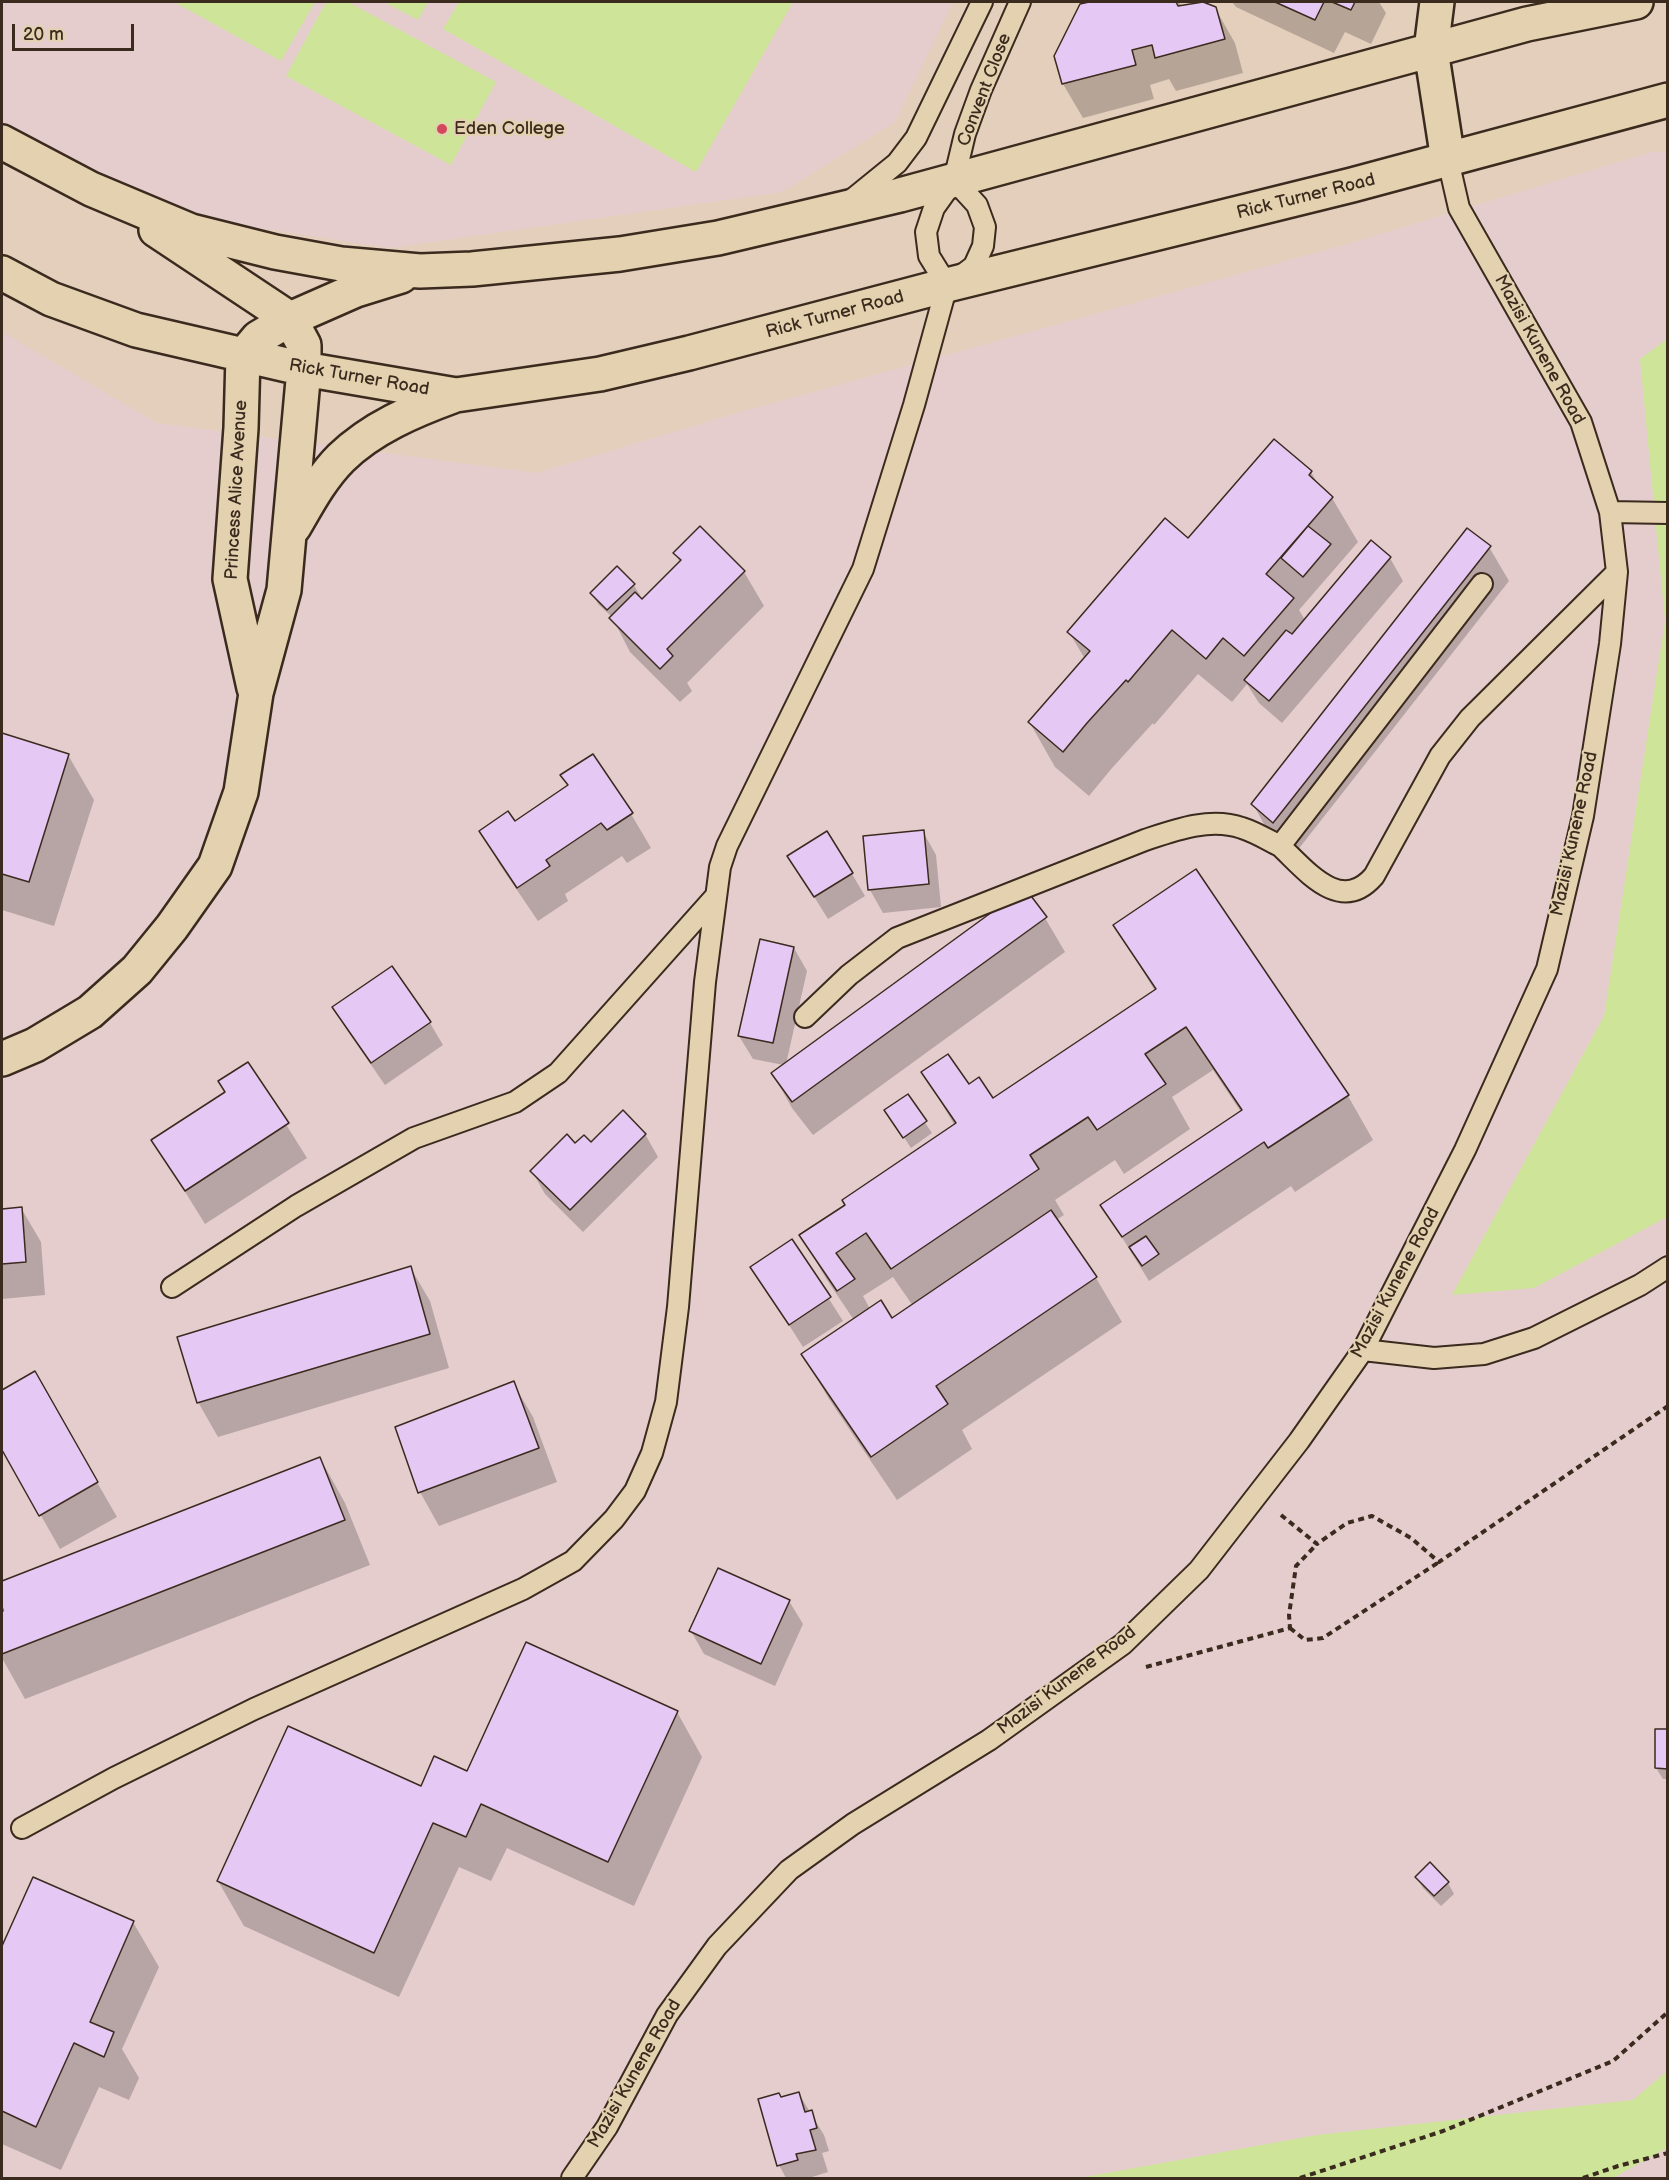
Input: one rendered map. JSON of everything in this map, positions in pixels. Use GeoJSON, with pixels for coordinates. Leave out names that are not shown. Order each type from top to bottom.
{"type":"FeatureCollection","features":[{"type":"Feature","properties":{"kind":"main road"},"geometry":{"type":"LineString","coordinates":[[1437,2],[1431,50],[1448,160]]}},
{"type":"Feature","properties":{"kind":"main road"},"geometry":{"type":"LineString","coordinates":[[91,189],[201,233],[275,252],[341,264],[420,271],[620,254],[718,238],[840,210],[1527,24],[1636,2]]}},
{"type":"Feature","properties":{"kind":"main road","name":"Rick Turner Road"},"geometry":{"type":"LineString","coordinates":[[2,273],[51,299],[136,330],[304,369],[402,387],[456,394],[600,374],[689,353],[947,285],[1448,160],[1668,100]]}},
{"type":"Feature","properties":{"kind":"main road"},"geometry":{"type":"LineString","coordinates":[[2,142],[91,189],[290,319]]}},
{"type":"Feature","properties":{"kind":"main road"},"geometry":{"type":"LineString","coordinates":[[243,356],[258,338],[290,319],[356,290],[420,271]]}},
{"type":"Feature","properties":{"kind":"main road","name":"Princess Alice Avenue"},"geometry":{"type":"LineString","coordinates":[[2,1059],[35,1045],[90,1012],[137,970],[172,927],[215,866],[241,792],[255,693],[284,590],[304,369],[304,345],[290,319]]}},
{"type":"Feature","properties":{"kind":"main road","name":"Princess Alice Avenue"},"geometry":{"type":"LineString","coordinates":[[243,356],[241,428],[230,579],[255,693]]}},
{"type":"Feature","properties":{"kind":"main road"},"geometry":{"type":"LineString","coordinates":[[290,533],[315,491],[340,459],[368,436],[410,411],[456,394]]}},
{"type":"Feature","properties":{"kind":"lane"},"geometry":{"type":"LineString","coordinates":[[840,210],[897,163],[916,138],[982,2]]}},
{"type":"Feature","properties":{"kind":"lane","name":"Convent Close"},"geometry":{"type":"LineString","coordinates":[[947,285],[929,256],[926,232],[934,208],[954,180],[965,134],[981,90],[1020,2]]}},
{"type":"Feature","properties":{"kind":"lane","name":"Mazisi Kunene Road"},"geometry":{"type":"LineString","coordinates":[[572,2178],[607,2127],[667,2015],[717,1946],[789,1870],[853,1824],[989,1740],[1123,1644],[1199,1570],[1299,1441],[1363,1350],[1465,1150],[1547,969],[1583,816],[1610,644],[1617,572],[1610,512],[1581,422],[1459,208],[1448,160]]}},
{"type":"Feature","properties":{"kind":"lane"},"geometry":{"type":"LineString","coordinates":[[22,1828],[124,1773],[254,1709],[523,1589],[573,1561],[614,1519],[635,1491],[652,1453],[666,1402],[678,1307],[688,1173],[715,897],[720,867],[727,846],[863,569],[914,405],[947,285],[974,266],[983,246],[985,226],[977,205],[954,180]]}},
{"type":"Feature","properties":{"kind":"lane"},"geometry":{"type":"LineString","coordinates":[[1610,512],[1668,513]]}},
{"type":"Feature","properties":{"kind":"lane"},"geometry":{"type":"LineString","coordinates":[[805,1017],[849,975],[897,938],[1145,840],[1185,827],[1218,824],[1241,827],[1280,846],[1324,886],[1337,891],[1352,890],[1366,884],[1374,876],[1440,756],[1470,718],[1617,572]]}},
{"type":"Feature","properties":{"kind":"lane"},"geometry":{"type":"LineString","coordinates":[[1280,846],[1482,584]]}},
{"type":"Feature","properties":{"kind":"lane"},"geometry":{"type":"LineString","coordinates":[[172,1287],[296,1206],[414,1138],[515,1102],[558,1072],[715,897]]}},
{"type":"Feature","properties":{"kind":"lane"},"geometry":{"type":"LineString","coordinates":[[1363,1350],[1434,1358],[1484,1354],[1534,1338],[1640,1285],[1668,1267]]}},
{"type":"Feature","properties":{"kind":"path"},"geometry":{"type":"LineString","coordinates":[[1438,1562],[1411,1538],[1372,1516],[1347,1523],[1317,1544],[1296,1566],[1289,1615],[1290,1628],[1305,1640],[1323,1638],[1438,1562],[1668,1406]]}},
{"type":"Feature","properties":{"kind":"path"},"geometry":{"type":"LineString","coordinates":[[1257,1495],[1317,1544]]}},
{"type":"Feature","properties":{"kind":"path"},"geometry":{"type":"LineString","coordinates":[[1145,1667],[1290,1628]]}},
{"type":"Feature","properties":{"kind":"path"},"geometry":{"type":"LineString","coordinates":[[1300,2178],[1443,2131],[1613,2061],[1668,2012]]}},
{"type":"Feature","properties":{"kind":"path"},"geometry":{"type":"LineString","coordinates":[[1583,2178],[1668,2153]]}},
{"type":"Feature","properties":{"kind":"shaded area","name":"Eden College"},"geometry":{"type":"Polygon","coordinates":[[[2,2],[953,2],[895,122],[782,192],[389,248],[162,213],[2,137],[2,2]]]}},
{"type":"Feature","properties":{"kind":"shaded area"},"geometry":{"type":"Polygon","coordinates":[[[1652,152],[1667,152],[1667,2178],[2,2178],[2,332],[157,423],[537,473],[737,413],[1351,243],[1652,152]]]}},
{"type":"Feature","properties":{"kind":"green space"},"geometry":{"type":"Polygon","coordinates":[[[174,2],[315,2],[281,61],[174,2]]]}},
{"type":"Feature","properties":{"kind":"green space"},"geometry":{"type":"Polygon","coordinates":[[[326,2],[348,2],[496,82],[451,165],[286,76],[326,2]]]}},
{"type":"Feature","properties":{"kind":"green space"},"geometry":{"type":"Polygon","coordinates":[[[384,2],[428,2],[418,20],[384,2]]]}},
{"type":"Feature","properties":{"kind":"green space"},"geometry":{"type":"Polygon","coordinates":[[[459,2],[793,2],[696,172],[443,29],[459,2]]]}},
{"type":"Feature","properties":{"kind":"green space"},"geometry":{"type":"Polygon","coordinates":[[[1667,339],[1667,1217],[1534,1288],[1452,1295],[1604,1016],[1665,621],[1640,359],[1667,339]]]}},
{"type":"Feature","properties":{"kind":"green space"},"geometry":{"type":"Polygon","coordinates":[[[1667,2071],[1667,2148],[1613,2178],[1079,2178],[1317,2135],[1633,2100],[1667,2071]]]}},
{"type":"Feature","properties":{"kind":"building"},"geometry":{"type":"Polygon","coordinates":[[[1089,2],[1176,2],[1178,6],[1203,2],[1216,7],[1225,39],[1155,58],[1152,45],[1132,50],[1136,65],[1062,84],[1054,56],[1080,4],[1089,2]]]}},
{"type":"Feature","properties":{"kind":"building"},"geometry":{"type":"Polygon","coordinates":[[[1275,2],[1324,2],[1315,20],[1275,2]]]}},
{"type":"Feature","properties":{"kind":"building"},"geometry":{"type":"Polygon","coordinates":[[[1332,2],[1355,2],[1351,10],[1332,2]]]}},
{"type":"Feature","properties":{"kind":"building"},"geometry":{"type":"Polygon","coordinates":[[[1274,439],[1312,471],[1309,475],[1333,497],[1266,574],[1294,598],[1244,656],[1223,638],[1206,659],[1172,630],[1128,682],[1126,680],[1063,752],[1028,722],[1090,651],[1067,632],[1165,518],[1188,538],[1274,439]]]}},
{"type":"Feature","properties":{"kind":"building"},"geometry":{"type":"Polygon","coordinates":[[[700,526],[745,571],[667,649],[673,656],[660,669],[609,618],[635,592],[642,599],[681,560],[673,553],[700,526]]]}},
{"type":"Feature","properties":{"kind":"building"},"geometry":{"type":"Polygon","coordinates":[[[1308,526],[1331,544],[1303,577],[1281,558],[1308,526]]]}},
{"type":"Feature","properties":{"kind":"building"},"geometry":{"type":"Polygon","coordinates":[[[1467,528],[1491,546],[1273,823],[1251,804],[1467,528]]]}},
{"type":"Feature","properties":{"kind":"building"},"geometry":{"type":"Polygon","coordinates":[[[1371,540],[1391,557],[1269,701],[1244,680],[1286,630],[1292,634],[1371,540]]]}},
{"type":"Feature","properties":{"kind":"building"},"geometry":{"type":"Polygon","coordinates":[[[617,566],[635,584],[607,610],[590,593],[617,566]]]}},
{"type":"Feature","properties":{"kind":"building"},"geometry":{"type":"Polygon","coordinates":[[[2,733],[69,754],[29,882],[2,874],[2,733]]]}},
{"type":"Feature","properties":{"kind":"building"},"geometry":{"type":"Polygon","coordinates":[[[593,754],[633,813],[607,830],[601,823],[546,860],[550,866],[517,888],[479,831],[508,811],[515,821],[568,785],[560,775],[593,754]]]}},
{"type":"Feature","properties":{"kind":"building"},"geometry":{"type":"Polygon","coordinates":[[[924,830],[929,884],[868,890],[863,836],[924,830]]]}},
{"type":"Feature","properties":{"kind":"building"},"geometry":{"type":"Polygon","coordinates":[[[827,831],[853,873],[814,897],[787,856],[827,831]]]}},
{"type":"Feature","properties":{"kind":"building"},"geometry":{"type":"Polygon","coordinates":[[[1196,869],[1349,1095],[1268,1148],[1264,1142],[1122,1237],[1100,1205],[1242,1110],[1186,1027],[1145,1054],[1166,1084],[1097,1130],[1088,1117],[1030,1155],[1039,1169],[891,1269],[866,1233],[836,1253],[855,1279],[837,1291],[799,1235],[845,1205],[842,1200],[956,1123],[921,1072],[948,1054],[969,1084],[979,1077],[993,1098],[1156,989],[1113,925],[1196,869]]]}},
{"type":"Feature","properties":{"kind":"building"},"geometry":{"type":"Polygon","coordinates":[[[1025,888],[1047,917],[792,1102],[771,1073],[1025,888]]]}},
{"type":"Feature","properties":{"kind":"building"},"geometry":{"type":"Polygon","coordinates":[[[760,939],[794,947],[773,1043],[738,1036],[760,939]]]}},
{"type":"Feature","properties":{"kind":"building"},"geometry":{"type":"Polygon","coordinates":[[[392,966],[431,1022],[371,1063],[332,1007],[392,966]]]}},
{"type":"Feature","properties":{"kind":"building"},"geometry":{"type":"Polygon","coordinates":[[[248,1062],[289,1123],[185,1191],[151,1140],[225,1092],[218,1081],[248,1062]]]}},
{"type":"Feature","properties":{"kind":"building"},"geometry":{"type":"Polygon","coordinates":[[[908,1094],[927,1121],[903,1138],[884,1110],[908,1094]]]}},
{"type":"Feature","properties":{"kind":"building"},"geometry":{"type":"Polygon","coordinates":[[[623,1110],[646,1134],[570,1210],[530,1171],[567,1134],[575,1143],[584,1135],[591,1142],[623,1110]]]}},
{"type":"Feature","properties":{"kind":"building"},"geometry":{"type":"Polygon","coordinates":[[[22,1207],[26,1262],[2,1264],[2,1209],[22,1207]]]}},
{"type":"Feature","properties":{"kind":"building"},"geometry":{"type":"Polygon","coordinates":[[[1051,1210],[1097,1277],[936,1386],[948,1404],[871,1457],[801,1354],[881,1300],[892,1318],[1051,1210]]]}},
{"type":"Feature","properties":{"kind":"building"},"geometry":{"type":"Polygon","coordinates":[[[1146,1236],[1159,1254],[1142,1266],[1129,1247],[1146,1236]]]}},
{"type":"Feature","properties":{"kind":"building"},"geometry":{"type":"Polygon","coordinates":[[[792,1239],[831,1297],[789,1325],[750,1267],[792,1239]]]}},
{"type":"Feature","properties":{"kind":"building"},"geometry":{"type":"Polygon","coordinates":[[[411,1266],[430,1334],[197,1403],[177,1337],[411,1266]]]}},
{"type":"Feature","properties":{"kind":"building"},"geometry":{"type":"Polygon","coordinates":[[[35,1371],[98,1482],[39,1516],[2,1450],[2,1390],[35,1371]]]}},
{"type":"Feature","properties":{"kind":"building"},"geometry":{"type":"Polygon","coordinates":[[[514,1381],[539,1448],[418,1493],[395,1427],[514,1381]]]}},
{"type":"Feature","properties":{"kind":"building"},"geometry":{"type":"Polygon","coordinates":[[[320,1457],[345,1520],[2,1654],[2,1581],[320,1457]]]}},
{"type":"Feature","properties":{"kind":"building"},"geometry":{"type":"Polygon","coordinates":[[[718,1568],[790,1600],[761,1664],[689,1631],[718,1568]]]}},
{"type":"Feature","properties":{"kind":"building"},"geometry":{"type":"Polygon","coordinates":[[[526,1642],[678,1711],[608,1862],[481,1804],[466,1837],[433,1823],[374,1953],[217,1881],[288,1726],[421,1786],[434,1756],[467,1771],[526,1642]]]}},
{"type":"Feature","properties":{"kind":"building"},"geometry":{"type":"Polygon","coordinates":[[[1655,1729],[1668,1729],[1668,1769],[1655,1768],[1655,1729]]]}},
{"type":"Feature","properties":{"kind":"building"},"geometry":{"type":"Polygon","coordinates":[[[1430,1862],[1449,1882],[1434,1896],[1415,1877],[1430,1862]]]}},
{"type":"Feature","properties":{"kind":"building"},"geometry":{"type":"Polygon","coordinates":[[[33,1877],[134,1921],[90,2022],[114,2032],[104,2057],[74,2043],[36,2127],[2,2111],[2,1946],[33,1877]]]}},
{"type":"Feature","properties":{"kind":"building"},"geometry":{"type":"Polygon","coordinates":[[[799,2092],[805,2112],[812,2110],[817,2128],[810,2130],[816,2150],[796,2154],[798,2160],[777,2166],[758,2099],[779,2093],[781,2097],[799,2092]]]}},
{"type":"Feature","properties":{"kind":"place","name":"Eden College"},"geometry":{"type":"Point","coordinates":[442,129]}}]}
